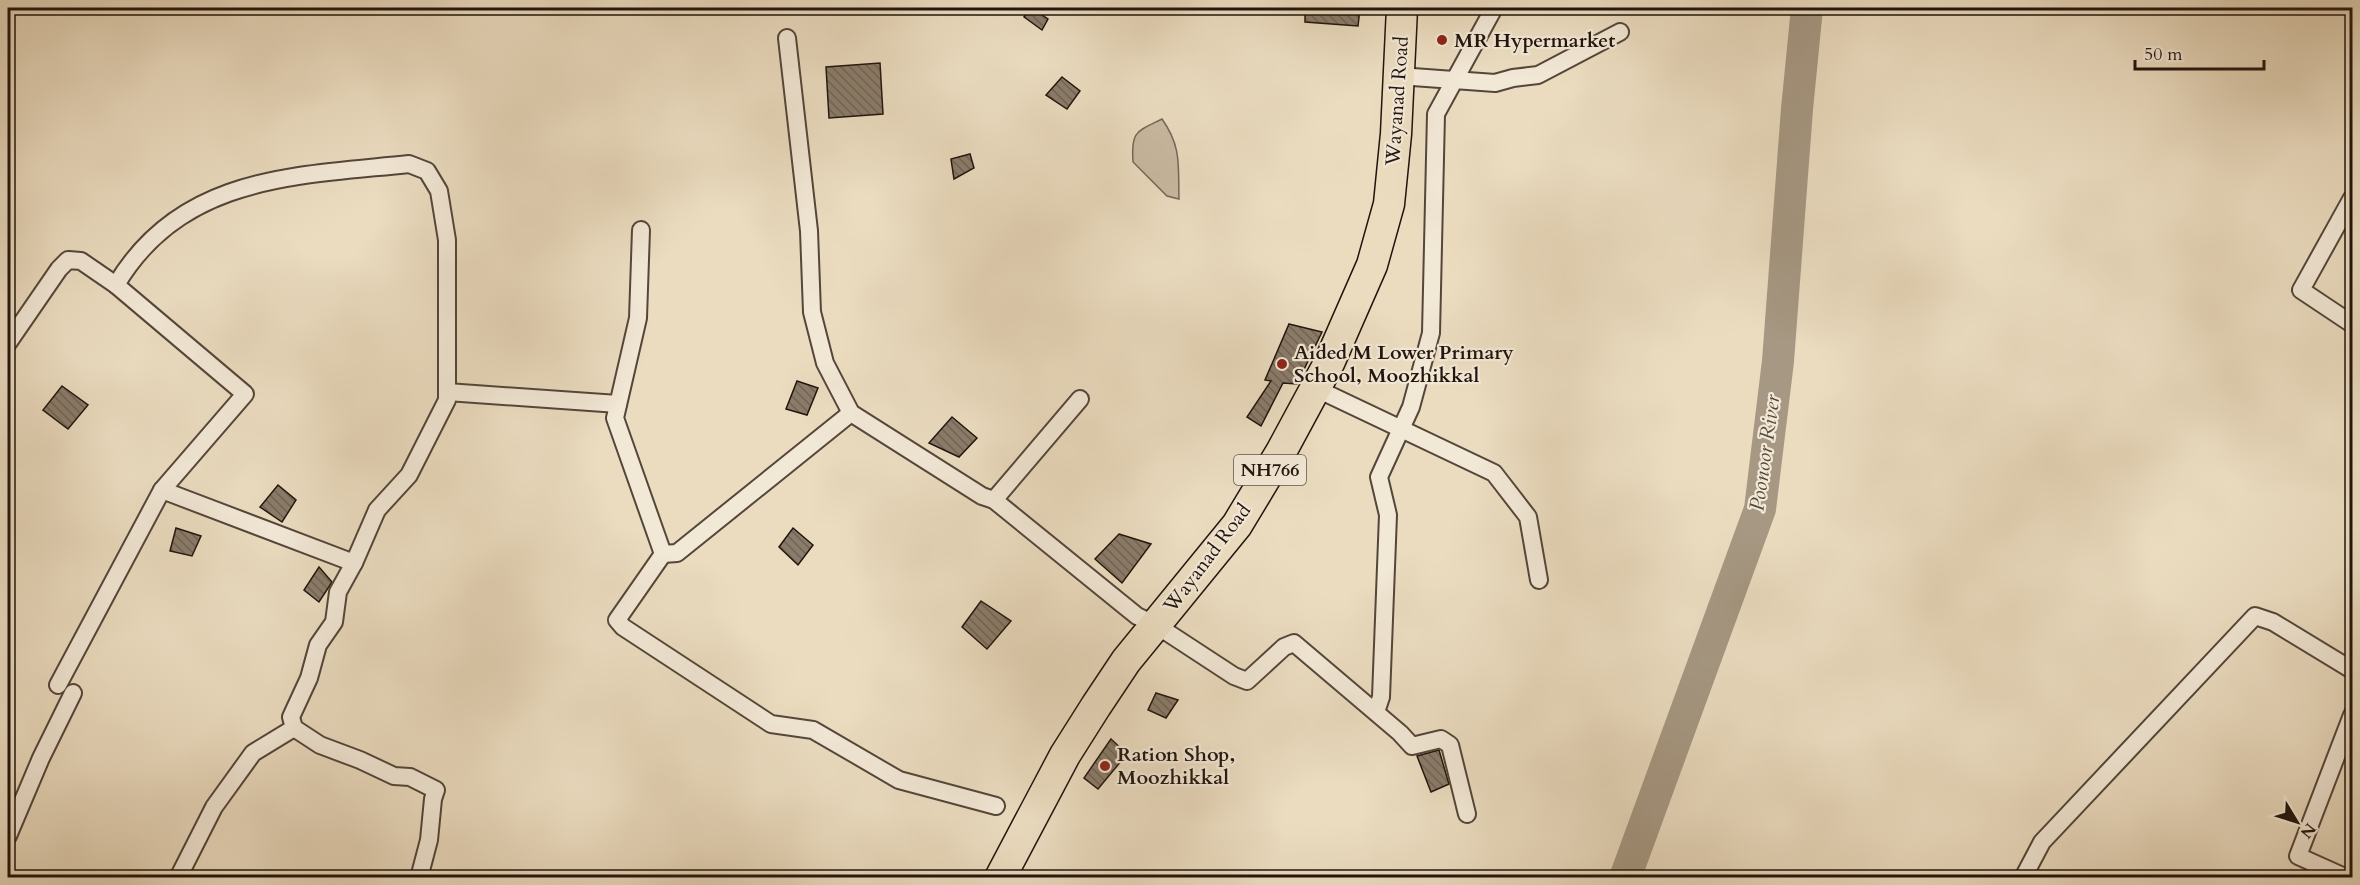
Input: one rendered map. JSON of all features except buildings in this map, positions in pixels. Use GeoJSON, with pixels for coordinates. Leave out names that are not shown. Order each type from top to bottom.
{"type":"FeatureCollection","features":[{"type":"Feature","properties":{"kind":"highway","name":"Wayanad Road"},"geometry":{"type":"LineString","coordinates":[[1000,878],[1065,755],[1126,661],[1237,525],[1281,452],[1329,363],[1372,265],[1389,204],[1396,134],[1402,8]]}},
{"type":"Feature","properties":{"kind":"street"},"geometry":{"type":"LineString","coordinates":[[1376,712],[1381,697],[1388,515],[1379,477],[1411,407],[1431,333],[1436,114],[1494,8]]}},
{"type":"Feature","properties":{"kind":"street"},"geometry":{"type":"LineString","coordinates":[[1399,76],[1495,83],[1538,75],[1620,32]]}},
{"type":"Feature","properties":{"kind":"street"},"geometry":{"type":"LineString","coordinates":[[787,38],[809,231],[812,312],[825,363],[851,413],[982,496],[994,500],[1137,616],[1156,625],[1234,676],[1247,681],[1284,647],[1294,643],[1376,712],[1412,746],[1441,739],[1450,745],[1467,814]]}},
{"type":"Feature","properties":{"kind":"street"},"geometry":{"type":"LineString","coordinates":[[116,285],[129,262],[171,221],[220,194],[291,177],[409,164],[427,171],[439,191],[447,240],[447,400],[409,475],[377,510],[354,563],[338,592],[334,622],[318,645],[309,678],[291,717],[294,728],[320,746],[360,760],[394,776],[410,777],[436,790],[429,840],[419,878]]}},
{"type":"Feature","properties":{"kind":"street"},"geometry":{"type":"LineString","coordinates":[[2352,198],[2301,290],[2352,324]]}},
{"type":"Feature","properties":{"kind":"street"},"geometry":{"type":"LineString","coordinates":[[640,230],[638,318],[615,418],[663,554]]}},
{"type":"Feature","properties":{"kind":"street"},"geometry":{"type":"LineString","coordinates":[[8,343],[59,268],[68,260],[81,261],[116,285],[245,394],[162,490],[58,685]]}},
{"type":"Feature","properties":{"kind":"street"},"geometry":{"type":"LineString","coordinates":[[1316,388],[1494,473],[1528,517],[1539,580]]}},
{"type":"Feature","properties":{"kind":"street"},"geometry":{"type":"LineString","coordinates":[[447,392],[618,404]]}},
{"type":"Feature","properties":{"kind":"street"},"geometry":{"type":"LineString","coordinates":[[994,500],[1080,399]]}},
{"type":"Feature","properties":{"kind":"street"},"geometry":{"type":"LineString","coordinates":[[663,554],[677,553],[851,413]]}},
{"type":"Feature","properties":{"kind":"street"},"geometry":{"type":"LineString","coordinates":[[162,490],[354,563]]}},
{"type":"Feature","properties":{"kind":"street"},"geometry":{"type":"LineString","coordinates":[[663,554],[617,620],[623,627],[771,724],[813,730],[899,780],[996,806]]}},
{"type":"Feature","properties":{"kind":"street"},"geometry":{"type":"LineString","coordinates":[[2023,878],[2043,842],[2255,616],[2273,622],[2352,670]]}},
{"type":"Feature","properties":{"kind":"street"},"geometry":{"type":"LineString","coordinates":[[8,836],[41,758],[73,693]]}},
{"type":"Feature","properties":{"kind":"street"},"geometry":{"type":"LineString","coordinates":[[2347,878],[2298,856],[2352,715]]}},
{"type":"Feature","properties":{"kind":"street"},"geometry":{"type":"LineString","coordinates":[[178,878],[214,807],[253,753],[294,728]]}},
{"type":"Feature","properties":{"kind":"shaded area"},"geometry":{"type":"Polygon","coordinates":[[[1162,119],[1173,139],[1178,157],[1179,199],[1167,196],[1133,162],[1134,138],[1141,130],[1162,119]]]}},
{"type":"Feature","properties":{"kind":"waterway","name":"Poonoor River"},"geometry":{"type":"LineString","coordinates":[[1625,878],[1760,509],[1778,361],[1807,8]]}},
{"type":"Feature","properties":{"kind":"place","name":"MR Hypermarket"},"geometry":{"type":"Point","coordinates":[1442,40]}},
{"type":"Feature","properties":{"kind":"place","name":"Aided M Lower Primary School, Moozhikkal"},"geometry":{"type":"Point","coordinates":[1282,364]}},
{"type":"Feature","properties":{"kind":"place","name":"Ration Shop, Moozhikkal"},"geometry":{"type":"Point","coordinates":[1105,766]}}]}
